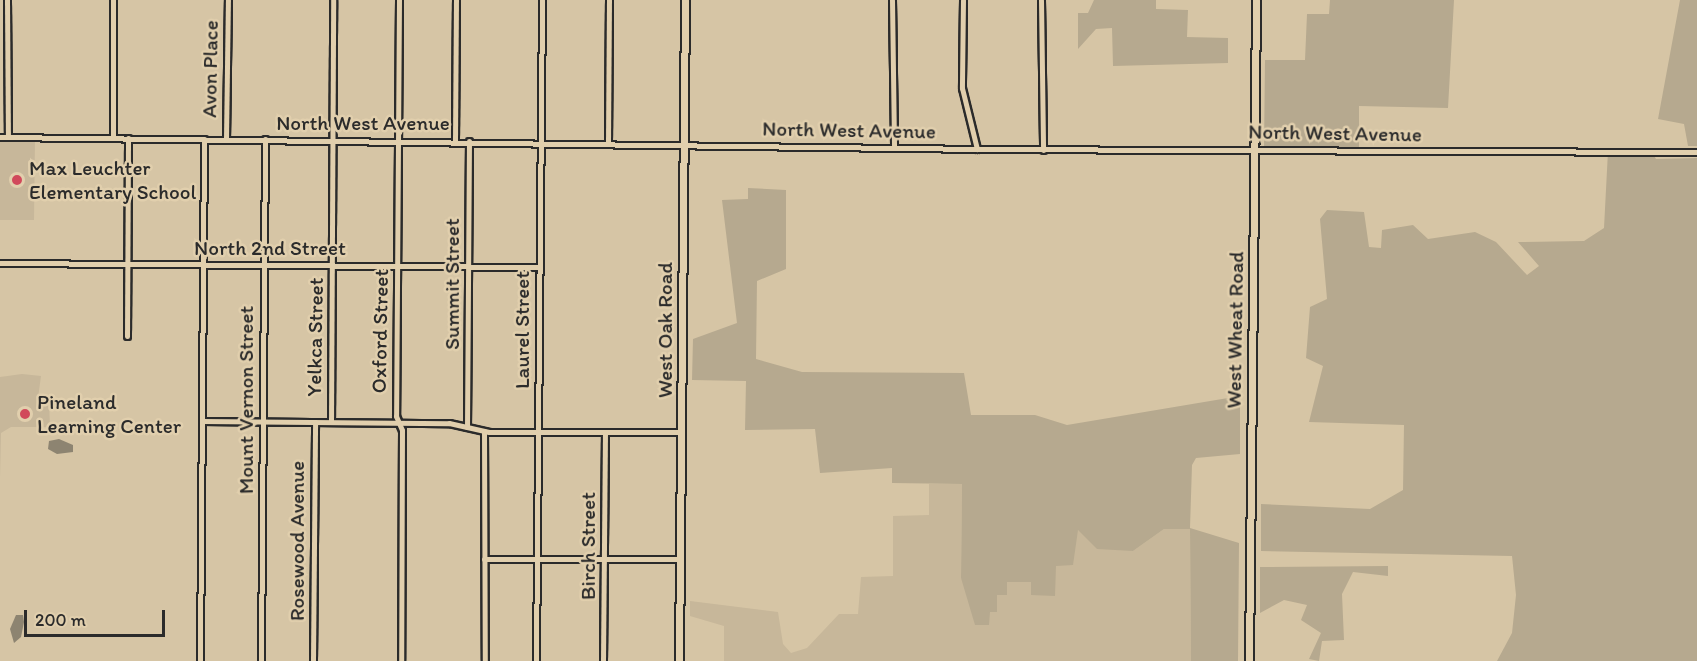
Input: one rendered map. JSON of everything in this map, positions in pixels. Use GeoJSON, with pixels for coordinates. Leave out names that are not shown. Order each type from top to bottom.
{"type":"FeatureCollection","features":[{"type":"Feature","properties":{"kind":"street"},"geometry":{"type":"LineString","coordinates":[[7,0],[8,137]]}},
{"type":"Feature","properties":{"kind":"street"},"geometry":{"type":"LineString","coordinates":[[112,0],[113,138]]}},
{"type":"Feature","properties":{"kind":"street","name":"Avon Place"},"geometry":{"type":"LineString","coordinates":[[226,139],[228,0]]}},
{"type":"Feature","properties":{"kind":"street","name":"Yelkca Street"},"geometry":{"type":"LineString","coordinates":[[331,422],[333,0]]}},
{"type":"Feature","properties":{"kind":"street","name":"Oxford Street"},"geometry":{"type":"LineString","coordinates":[[399,0],[397,266],[398,423],[402,448],[400,661]]}},
{"type":"Feature","properties":{"kind":"street"},"geometry":{"type":"LineString","coordinates":[[455,141],[456,0]]}},
{"type":"Feature","properties":{"kind":"street","name":"Laurel Street"},"geometry":{"type":"LineString","coordinates":[[536,661],[542,0]]}},
{"type":"Feature","properties":{"kind":"street"},"geometry":{"type":"LineString","coordinates":[[608,142],[609,0]]}},
{"type":"Feature","properties":{"kind":"street","name":"West Oak Road"},"geometry":{"type":"LineString","coordinates":[[679,661],[685,0]]}},
{"type":"Feature","properties":{"kind":"street"},"geometry":{"type":"LineString","coordinates":[[892,0],[894,147]]}},
{"type":"Feature","properties":{"kind":"street"},"geometry":{"type":"LineString","coordinates":[[963,0],[962,88],[977,149]]}},
{"type":"Feature","properties":{"kind":"street"},"geometry":{"type":"LineString","coordinates":[[1041,0],[1043,150]]}},
{"type":"Feature","properties":{"kind":"street","name":"West Wheat Road"},"geometry":{"type":"LineString","coordinates":[[1249,661],[1256,0]]}},
{"type":"Feature","properties":{"kind":"street","name":"North West Avenue"},"geometry":{"type":"LineString","coordinates":[[0,137],[540,141],[1043,150],[1254,148],[1697,152]]}},
{"type":"Feature","properties":{"kind":"street"},"geometry":{"type":"LineString","coordinates":[[127,336],[128,138]]}},
{"type":"Feature","properties":{"kind":"street"},"geometry":{"type":"LineString","coordinates":[[200,661],[204,139]]}},
{"type":"Feature","properties":{"kind":"street","name":"Mount Vernon Street"},"geometry":{"type":"LineString","coordinates":[[261,661],[265,139]]}},
{"type":"Feature","properties":{"kind":"street","name":"Summit Street"},"geometry":{"type":"LineString","coordinates":[[467,427],[469,141]]}},
{"type":"Feature","properties":{"kind":"street","name":"North 2nd Street"},"geometry":{"type":"LineString","coordinates":[[0,263],[539,267]]}},
{"type":"Feature","properties":{"kind":"street"},"geometry":{"type":"LineString","coordinates":[[202,421],[398,423],[467,427],[484,431],[681,432]]}},
{"type":"Feature","properties":{"kind":"street","name":"Rosewood Avenue"},"geometry":{"type":"LineString","coordinates":[[313,661],[315,422]]}},
{"type":"Feature","properties":{"kind":"street"},"geometry":{"type":"LineString","coordinates":[[484,431],[485,661]]}},
{"type":"Feature","properties":{"kind":"street","name":"Birch Street"},"geometry":{"type":"LineString","coordinates":[[603,661],[605,432]]}},
{"type":"Feature","properties":{"kind":"street"},"geometry":{"type":"LineString","coordinates":[[483,559],[680,559]]}},
{"type":"Feature","properties":{"kind":"shaded area"},"geometry":{"type":"Polygon","coordinates":[[[1094,0],[1156,0],[1156,9],[1188,10],[1187,37],[1228,38],[1228,63],[1113,66],[1112,28],[1096,29],[1078,49],[1078,13],[1088,13],[1094,0]]]}},
{"type":"Feature","properties":{"kind":"shaded area"},"geometry":{"type":"Polygon","coordinates":[[[1330,0],[1454,0],[1448,108],[1359,106],[1359,150],[1264,149],[1265,60],[1305,60],[1307,14],[1329,14],[1330,0]]]}},
{"type":"Feature","properties":{"kind":"shaded area"},"geometry":{"type":"Polygon","coordinates":[[[1680,0],[1697,0],[1697,146],[1688,146],[1684,124],[1658,119],[1680,0]]]}},
{"type":"Feature","properties":{"kind":"shaded area","name":"Max Leuchter Elementary School"},"geometry":{"type":"Polygon","coordinates":[[[0,139],[35,139],[34,220],[0,220],[0,139]]]}},
{"type":"Feature","properties":{"kind":"shaded area"},"geometry":{"type":"Polygon","coordinates":[[[1608,151],[1652,152],[1656,159],[1697,158],[1697,661],[1497,661],[1512,633],[1516,595],[1512,556],[1261,551],[1261,504],[1370,509],[1403,490],[1404,425],[1309,422],[1323,366],[1306,358],[1310,307],[1327,299],[1320,219],[1327,210],[1364,212],[1369,247],[1381,248],[1382,230],[1413,225],[1428,239],[1475,232],[1496,242],[1527,275],[1539,266],[1518,242],[1584,241],[1604,228],[1608,151]]]}},
{"type":"Feature","properties":{"kind":"shaded area"},"geometry":{"type":"Polygon","coordinates":[[[748,188],[786,190],[786,269],[757,281],[756,359],[802,372],[964,373],[971,415],[1035,415],[1067,425],[1240,396],[1240,454],[1196,458],[1192,465],[1190,528],[1239,543],[1238,661],[1191,661],[1190,529],[1164,529],[1133,551],[1097,549],[1078,530],[1073,565],[1056,566],[1055,596],[1031,595],[1031,582],[1007,582],[1007,595],[997,595],[997,612],[990,612],[989,625],[975,625],[961,578],[962,484],[892,483],[892,468],[820,473],[815,429],[745,430],[746,381],[692,380],[693,339],[737,323],[722,200],[748,199],[748,188]]]}},
{"type":"Feature","properties":{"kind":"shaded area","name":"Pineland Learning Center"},"geometry":{"type":"Polygon","coordinates":[[[22,374],[41,376],[38,398],[49,401],[50,427],[11,427],[1,433],[0,478],[0,377],[22,374]]]}},
{"type":"Feature","properties":{"kind":"shaded area"},"geometry":{"type":"Polygon","coordinates":[[[59,439],[73,445],[73,452],[57,454],[48,449],[49,441],[59,439]]]}},
{"type":"Feature","properties":{"kind":"shaded area"},"geometry":{"type":"Polygon","coordinates":[[[929,484],[962,484],[961,578],[990,612],[997,612],[997,595],[1007,582],[1031,582],[1056,566],[1078,530],[1133,551],[1164,529],[1190,529],[1191,661],[724,661],[724,626],[690,616],[690,601],[778,612],[783,644],[791,653],[807,648],[839,614],[858,614],[861,577],[893,576],[893,516],[929,515],[929,484]]]}},
{"type":"Feature","properties":{"kind":"shaded area"},"geometry":{"type":"Polygon","coordinates":[[[1388,566],[1388,576],[1353,572],[1342,594],[1344,640],[1322,641],[1319,661],[1309,659],[1321,633],[1301,620],[1307,605],[1284,600],[1260,613],[1260,567],[1388,566]]]}},
{"type":"Feature","properties":{"kind":"shaded area"},"geometry":{"type":"Polygon","coordinates":[[[16,615],[23,615],[24,622],[21,637],[14,643],[10,629],[16,615]]]}},
{"type":"Feature","properties":{"kind":"place","name":"Max Leuchter Elementary School"},"geometry":{"type":"Point","coordinates":[17,180]}},
{"type":"Feature","properties":{"kind":"place","name":"Pineland Learning Center"},"geometry":{"type":"Point","coordinates":[25,414]}}]}
